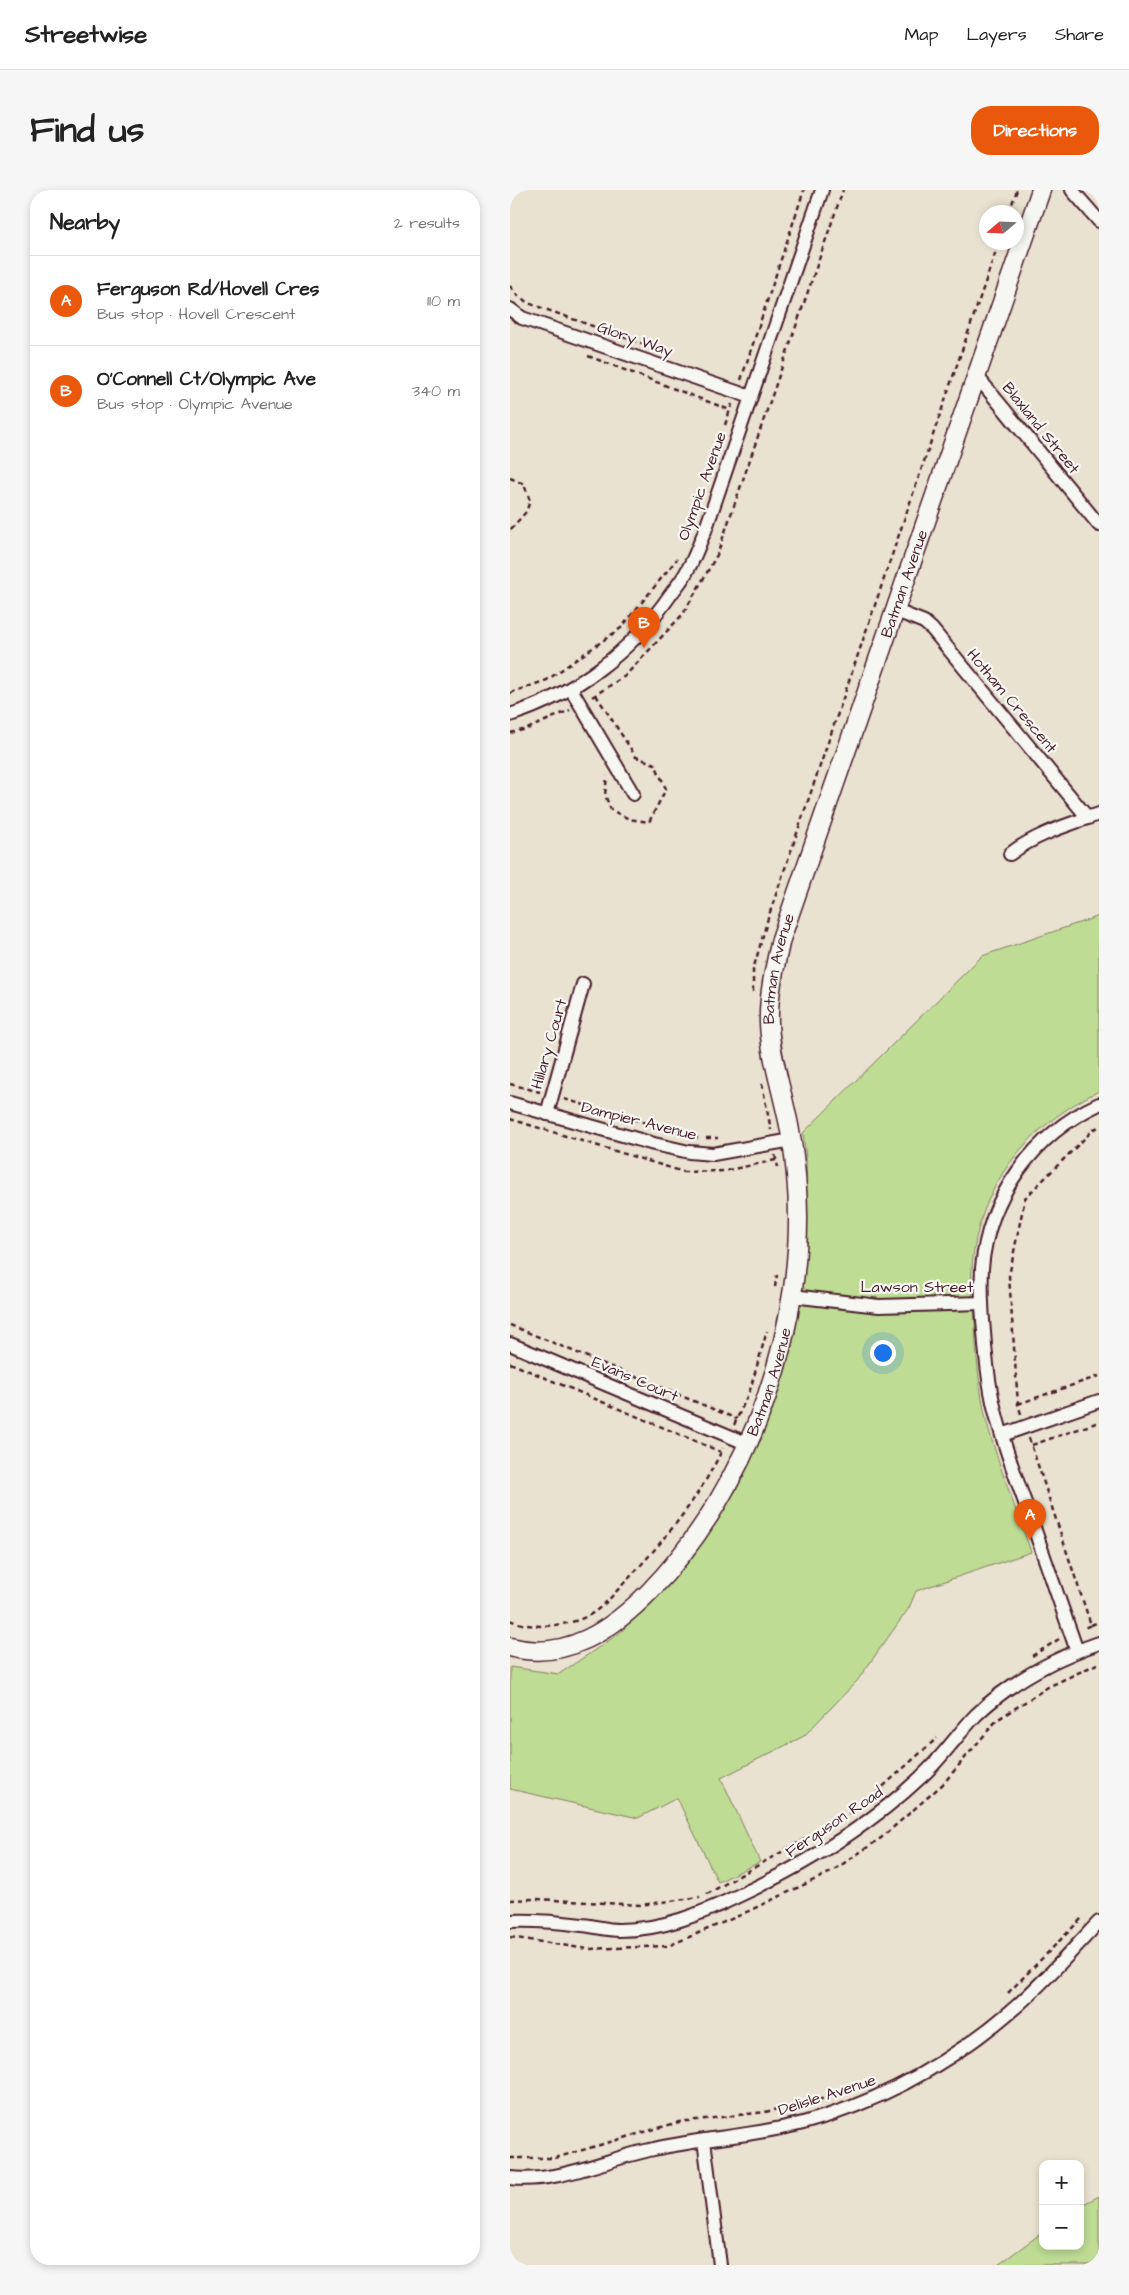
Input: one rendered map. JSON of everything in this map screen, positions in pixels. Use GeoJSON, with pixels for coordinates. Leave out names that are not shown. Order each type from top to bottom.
{"type":"FeatureCollection","features":[{"type":"Feature","properties":{"kind":"street","name":"Olympic Avenue"},"geometry":{"type":"LineString","coordinates":[[510,716],[571,689],[624,650],[661,609],[688,570],[705,531],[822,190]]}},
{"type":"Feature","properties":{"kind":"street","name":"Batman Avenue"},"geometry":{"type":"LineString","coordinates":[[510,1648],[539,1650],[564,1648],[611,1627],[631,1611],[684,1550],[713,1508],[748,1444],[764,1403],[784,1339],[783,1294],[797,1218],[796,1176],[792,1140],[775,1065],[769,1023],[772,983],[781,939],[1041,190]]}},
{"type":"Feature","properties":{"kind":"street"},"geometry":{"type":"LineString","coordinates":[[1072,190],[1099,220]]}},
{"type":"Feature","properties":{"kind":"street","name":"Glory Way"},"geometry":{"type":"LineString","coordinates":[[510,309],[522,318],[751,397]]}},
{"type":"Feature","properties":{"kind":"street","name":"Blaxland Street"},"geometry":{"type":"LineString","coordinates":[[976,375],[1099,525]]}},
{"type":"Feature","properties":{"kind":"street","name":"Hotham Crescent"},"geometry":{"type":"LineString","coordinates":[[894,610],[924,622],[932,629],[1094,816]]}},
{"type":"Feature","properties":{"kind":"street"},"geometry":{"type":"LineString","coordinates":[[571,689],[633,794]]}},
{"type":"Feature","properties":{"kind":"street"},"geometry":{"type":"LineString","coordinates":[[1010,854],[1024,843],[1094,816]]}},
{"type":"Feature","properties":{"kind":"street","name":"Hillary Court"},"geometry":{"type":"LineString","coordinates":[[546,1114],[583,984]]}},
{"type":"Feature","properties":{"kind":"street","name":"Dampier Avenue"},"geometry":{"type":"LineString","coordinates":[[510,1103],[654,1144],[689,1152],[713,1154],[792,1140]]}},
{"type":"Feature","properties":{"kind":"street"},"geometry":{"type":"LineString","coordinates":[[1076,1651],[997,1419],[987,1368],[982,1303],[982,1267],[986,1243],[995,1212],[1008,1186],[1024,1161],[1043,1141],[1069,1120],[1099,1104]]}},
{"type":"Feature","properties":{"kind":"street","name":"Lawson Street"},"geometry":{"type":"LineString","coordinates":[[783,1294],[879,1306],[982,1303]]}},
{"type":"Feature","properties":{"kind":"street","name":"Evans Court"},"geometry":{"type":"LineString","coordinates":[[510,1344],[748,1444]]}},
{"type":"Feature","properties":{"kind":"street"},"geometry":{"type":"LineString","coordinates":[[1002,1435],[1099,1401]]}},
{"type":"Feature","properties":{"kind":"street","name":"Ferguson Road"},"geometry":{"type":"LineString","coordinates":[[510,1921],[535,1920],[619,1930],[663,1925],[703,1913],[761,1886],[817,1857],[893,1804],[923,1776],[977,1715],[1005,1690],[1042,1666],[1099,1643]]}},
{"type":"Feature","properties":{"kind":"street","name":"Delisle Avenue"},"geometry":{"type":"LineString","coordinates":[[510,2178],[545,2177],[653,2149],[758,2133],[803,2123],[847,2109],[896,2089],[938,2065],[1012,2011],[1043,1982],[1099,1922]]}},
{"type":"Feature","properties":{"kind":"street"},"geometry":{"type":"LineString","coordinates":[[704,2140],[720,2265]]}},
{"type":"Feature","properties":{"kind":"path"},"geometry":{"type":"LineString","coordinates":[[735,391],[804,190]]}},
{"type":"Feature","properties":{"kind":"path"},"geometry":{"type":"LineString","coordinates":[[1012,205],[1017,190]]}},
{"type":"Feature","properties":{"kind":"path"},"geometry":{"type":"LineString","coordinates":[[753,997],[753,970],[768,918],[996,250]]}},
{"type":"Feature","properties":{"kind":"path"},"geometry":{"type":"LineString","coordinates":[[510,286],[516,295],[528,303],[662,351]]}},
{"type":"Feature","properties":{"kind":"path"},"geometry":{"type":"LineString","coordinates":[[586,356],[730,410]]}},
{"type":"Feature","properties":{"kind":"path"},"geometry":{"type":"LineString","coordinates":[[724,429],[738,378]]}},
{"type":"Feature","properties":{"kind":"path"},"geometry":{"type":"LineString","coordinates":[[510,478],[524,484],[530,501],[526,512],[510,530]]}},
{"type":"Feature","properties":{"kind":"path"},"geometry":{"type":"LineString","coordinates":[[510,694],[547,680],[621,628],[677,558]]}},
{"type":"Feature","properties":{"kind":"path"},"geometry":{"type":"LineString","coordinates":[[761,1080],[779,1172]]}},
{"type":"Feature","properties":{"kind":"path"},"geometry":{"type":"LineString","coordinates":[[510,1084],[700,1139],[719,1138]]}},
{"type":"Feature","properties":{"kind":"path"},"geometry":{"type":"LineString","coordinates":[[1092,1625],[1018,1404],[1009,1276],[1025,1198],[1094,1129],[1099,1127]]}},
{"type":"Feature","properties":{"kind":"path"},"geometry":{"type":"LineString","coordinates":[[762,1130],[770,1128]]}},
{"type":"Feature","properties":{"kind":"path"},"geometry":{"type":"LineString","coordinates":[[777,1274],[783,1294]]}},
{"type":"Feature","properties":{"kind":"path"},"geometry":{"type":"LineString","coordinates":[[510,1325],[736,1418]]}},
{"type":"Feature","properties":{"kind":"path"},"geometry":{"type":"LineString","coordinates":[[510,1620],[522,1626],[566,1624],[596,1611],[664,1540],[716,1463],[750,1390],[768,1328]]}},
{"type":"Feature","properties":{"kind":"path"},"geometry":{"type":"LineString","coordinates":[[510,1363],[721,1452]]}},
{"type":"Feature","properties":{"kind":"path"},"geometry":{"type":"LineString","coordinates":[[1018,1404],[1099,1376]]}},
{"type":"Feature","properties":{"kind":"path"},"geometry":{"type":"LineString","coordinates":[[1032,1445],[1099,1422]]}},
{"type":"Feature","properties":{"kind":"path"},"geometry":{"type":"LineString","coordinates":[[1030,1658],[1054,1641],[1099,1622]]}},
{"type":"Feature","properties":{"kind":"path"},"geometry":{"type":"LineString","coordinates":[[510,1900],[536,1899],[640,1905],[702,1897],[858,1809],[943,1732]]}},
{"type":"Feature","properties":{"kind":"path"},"geometry":{"type":"LineString","coordinates":[[1006,1996],[1086,1915]]}},
{"type":"Feature","properties":{"kind":"path"},"geometry":{"type":"LineString","coordinates":[[510,2158],[556,2158],[679,2122],[765,2112],[847,2093]]}},
{"type":"Feature","properties":{"kind":"green space"},"geometry":{"type":"Polygon","coordinates":[[[1099,916],[1099,1091],[1073,1105],[1049,1122],[1028,1141],[1010,1162],[995,1186],[984,1212],[976,1239],[972,1269],[977,1360],[984,1411],[997,1456],[1031,1552],[916,1591],[909,1608],[857,1681],[804,1736],[721,1778],[760,1862],[718,1882],[677,1798],[638,1818],[510,1789],[510,1667],[559,1674],[620,1633],[705,1536],[761,1439],[795,1334],[807,1215],[806,1158],[803,1133],[982,956],[1099,916]]]}},
{"type":"Feature","properties":{"kind":"green space"},"geometry":{"type":"Polygon","coordinates":[[[1099,2196],[1099,2265],[998,2265],[1039,2235],[1039,2250],[1084,2250],[1084,2204],[1099,2196]]]}},
{"type":"Feature","properties":{"kind":"place","name":"O'Connell Ct/Olympic Ave"},"geometry":{"type":"Point","coordinates":[644,648]}},
{"type":"Feature","properties":{"kind":"place","name":"Ferguson Rd/Hovell Cres"},"geometry":{"type":"Point","coordinates":[1030,1540]}}]}
